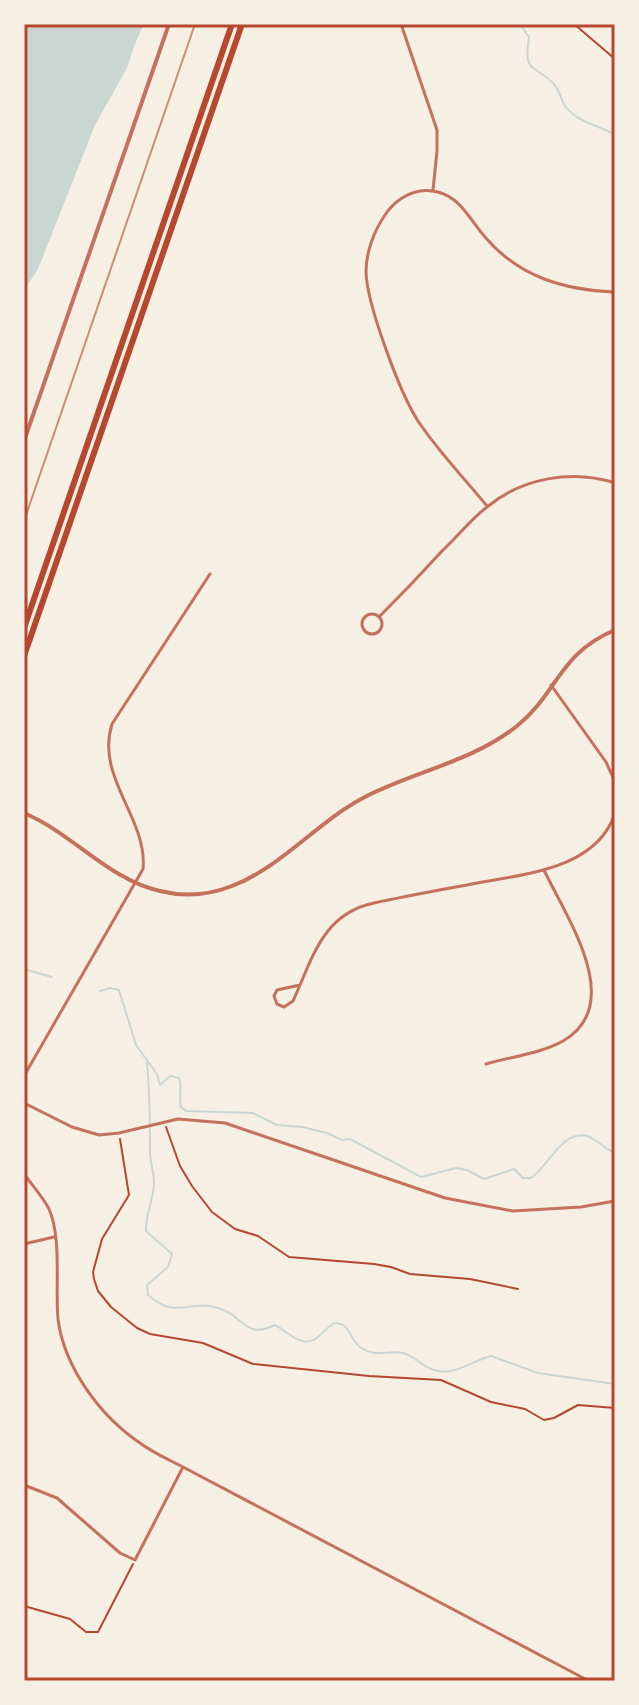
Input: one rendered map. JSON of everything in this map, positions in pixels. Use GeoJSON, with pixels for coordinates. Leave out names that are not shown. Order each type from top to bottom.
{"type":"FeatureCollection","features":[{"type":"Feature","properties":{"kind":"highway"},"geometry":{"type":"LineString","coordinates":[[24,628],[232,24]]}},
{"type":"Feature","properties":{"kind":"highway"},"geometry":{"type":"LineString","coordinates":[[24,656],[242,24]]}},
{"type":"Feature","properties":{"kind":"street"},"geometry":{"type":"LineString","coordinates":[[24,441],[169,24]]}},
{"type":"Feature","properties":{"kind":"street"},"geometry":{"type":"LineString","coordinates":[[401,24],[437,130],[433,190]]}},
{"type":"Feature","properties":{"kind":"street"},"geometry":{"type":"LineString","coordinates":[[487,506],[412,410],[380,328],[368,286],[368,256],[382,220],[388,210],[406,196],[433,190],[456,200],[495,248],[521,269],[560,286],[615,292]]}},
{"type":"Feature","properties":{"kind":"street"},"geometry":{"type":"LineString","coordinates":[[379,617],[487,506],[519,488],[547,479],[586,477],[615,483]]}},
{"type":"Feature","properties":{"kind":"street"},"geometry":{"type":"LineString","coordinates":[[24,1076],[143,869],[143,853],[110,763],[107,746],[110,730],[128,696],[210,574]]}},
{"type":"Feature","properties":{"kind":"street"},"geometry":{"type":"LineString","coordinates":[[373,614],[379,617],[382,625],[379,631],[370,634],[365,631],[362,624],[365,616],[373,614]]}},
{"type":"Feature","properties":{"kind":"street"},"geometry":{"type":"LineString","coordinates":[[24,813],[136,883],[154,890],[187,895],[223,890],[281,859],[357,801],[505,735],[534,710],[573,657],[593,641],[615,630]]}},
{"type":"Feature","properties":{"kind":"street"},"geometry":{"type":"LineString","coordinates":[[551,685],[598,751],[615,782]]}},
{"type":"Feature","properties":{"kind":"street"},"geometry":{"type":"LineString","coordinates":[[300,985],[277,990],[274,996],[277,1004],[284,1007],[290,1004],[300,985],[327,930],[350,910],[544,870],[594,845],[606,833],[615,813]]}},
{"type":"Feature","properties":{"kind":"street"},"geometry":{"type":"LineString","coordinates":[[486,1064],[560,1043],[575,1033],[590,1012],[593,989],[589,964],[544,870]]}},
{"type":"Feature","properties":{"kind":"street"},"geometry":{"type":"LineString","coordinates":[[24,1103],[99,1135],[185,1119],[225,1123],[445,1198],[513,1211],[581,1207],[615,1201]]}},
{"type":"Feature","properties":{"kind":"street"},"geometry":{"type":"LineString","coordinates":[[24,1174],[50,1210],[63,1347],[96,1402],[121,1430],[183,1467],[589,1681]]}},
{"type":"Feature","properties":{"kind":"street"},"geometry":{"type":"LineString","coordinates":[[24,1244],[54,1237]]}},
{"type":"Feature","properties":{"kind":"street"},"geometry":{"type":"LineString","coordinates":[[24,1485],[57,1498],[120,1553],[135,1560],[183,1467]]}},
{"type":"Feature","properties":{"kind":"path"},"geometry":{"type":"LineString","coordinates":[[574,24],[615,59]]}},
{"type":"Feature","properties":{"kind":"path"},"geometry":{"type":"LineString","coordinates":[[166,1127],[177,1161],[212,1212],[240,1232],[258,1236],[289,1257],[374,1264],[410,1274],[459,1278],[518,1289]]}},
{"type":"Feature","properties":{"kind":"path"},"geometry":{"type":"LineString","coordinates":[[119,1133],[129,1195],[102,1239],[93,1272],[104,1299],[137,1328],[154,1336],[203,1343],[253,1364],[441,1380],[491,1402],[525,1409],[544,1420],[578,1405],[615,1408]]}},
{"type":"Feature","properties":{"kind":"path"},"geometry":{"type":"LineString","coordinates":[[24,1606],[70,1619],[86,1632],[98,1632],[135,1560]]}},
{"type":"Feature","properties":{"kind":"shaded area"},"geometry":{"type":"Polygon","coordinates":[[[24,24],[144,24],[127,68],[95,125],[38,269],[24,290],[24,24]]]}},
{"type":"Feature","properties":{"kind":"waterway"},"geometry":{"type":"LineString","coordinates":[[520,24],[529,37],[531,66],[555,86],[570,112],[615,135]]}},
{"type":"Feature","properties":{"kind":"waterway"},"geometry":{"type":"LineString","coordinates":[[24,969],[52,977]]}},
{"type":"Feature","properties":{"kind":"waterway"},"geometry":{"type":"LineString","coordinates":[[100,991],[110,988],[119,990],[136,1045],[157,1074],[160,1085],[170,1076],[179,1078],[181,1107],[186,1111],[253,1113],[277,1125],[302,1127],[342,1140],[350,1139],[421,1177],[456,1168],[484,1179],[514,1169],[523,1178],[531,1178],[563,1144],[578,1136],[591,1137],[615,1153]]}},
{"type":"Feature","properties":{"kind":"waterway"},"geometry":{"type":"LineString","coordinates":[[147,1063],[150,1155],[154,1182],[146,1231],[172,1254],[168,1267],[147,1285],[148,1295],[158,1302],[174,1308],[214,1307],[231,1314],[249,1328],[256,1330],[275,1325],[306,1342],[318,1337],[334,1323],[340,1324],[365,1350],[403,1353],[439,1371],[454,1370],[491,1356],[538,1373],[615,1384]]}},
{"type":"Feature","properties":{"kind":"railway"},"geometry":{"type":"LineString","coordinates":[[24,521],[195,24]]}}]}
